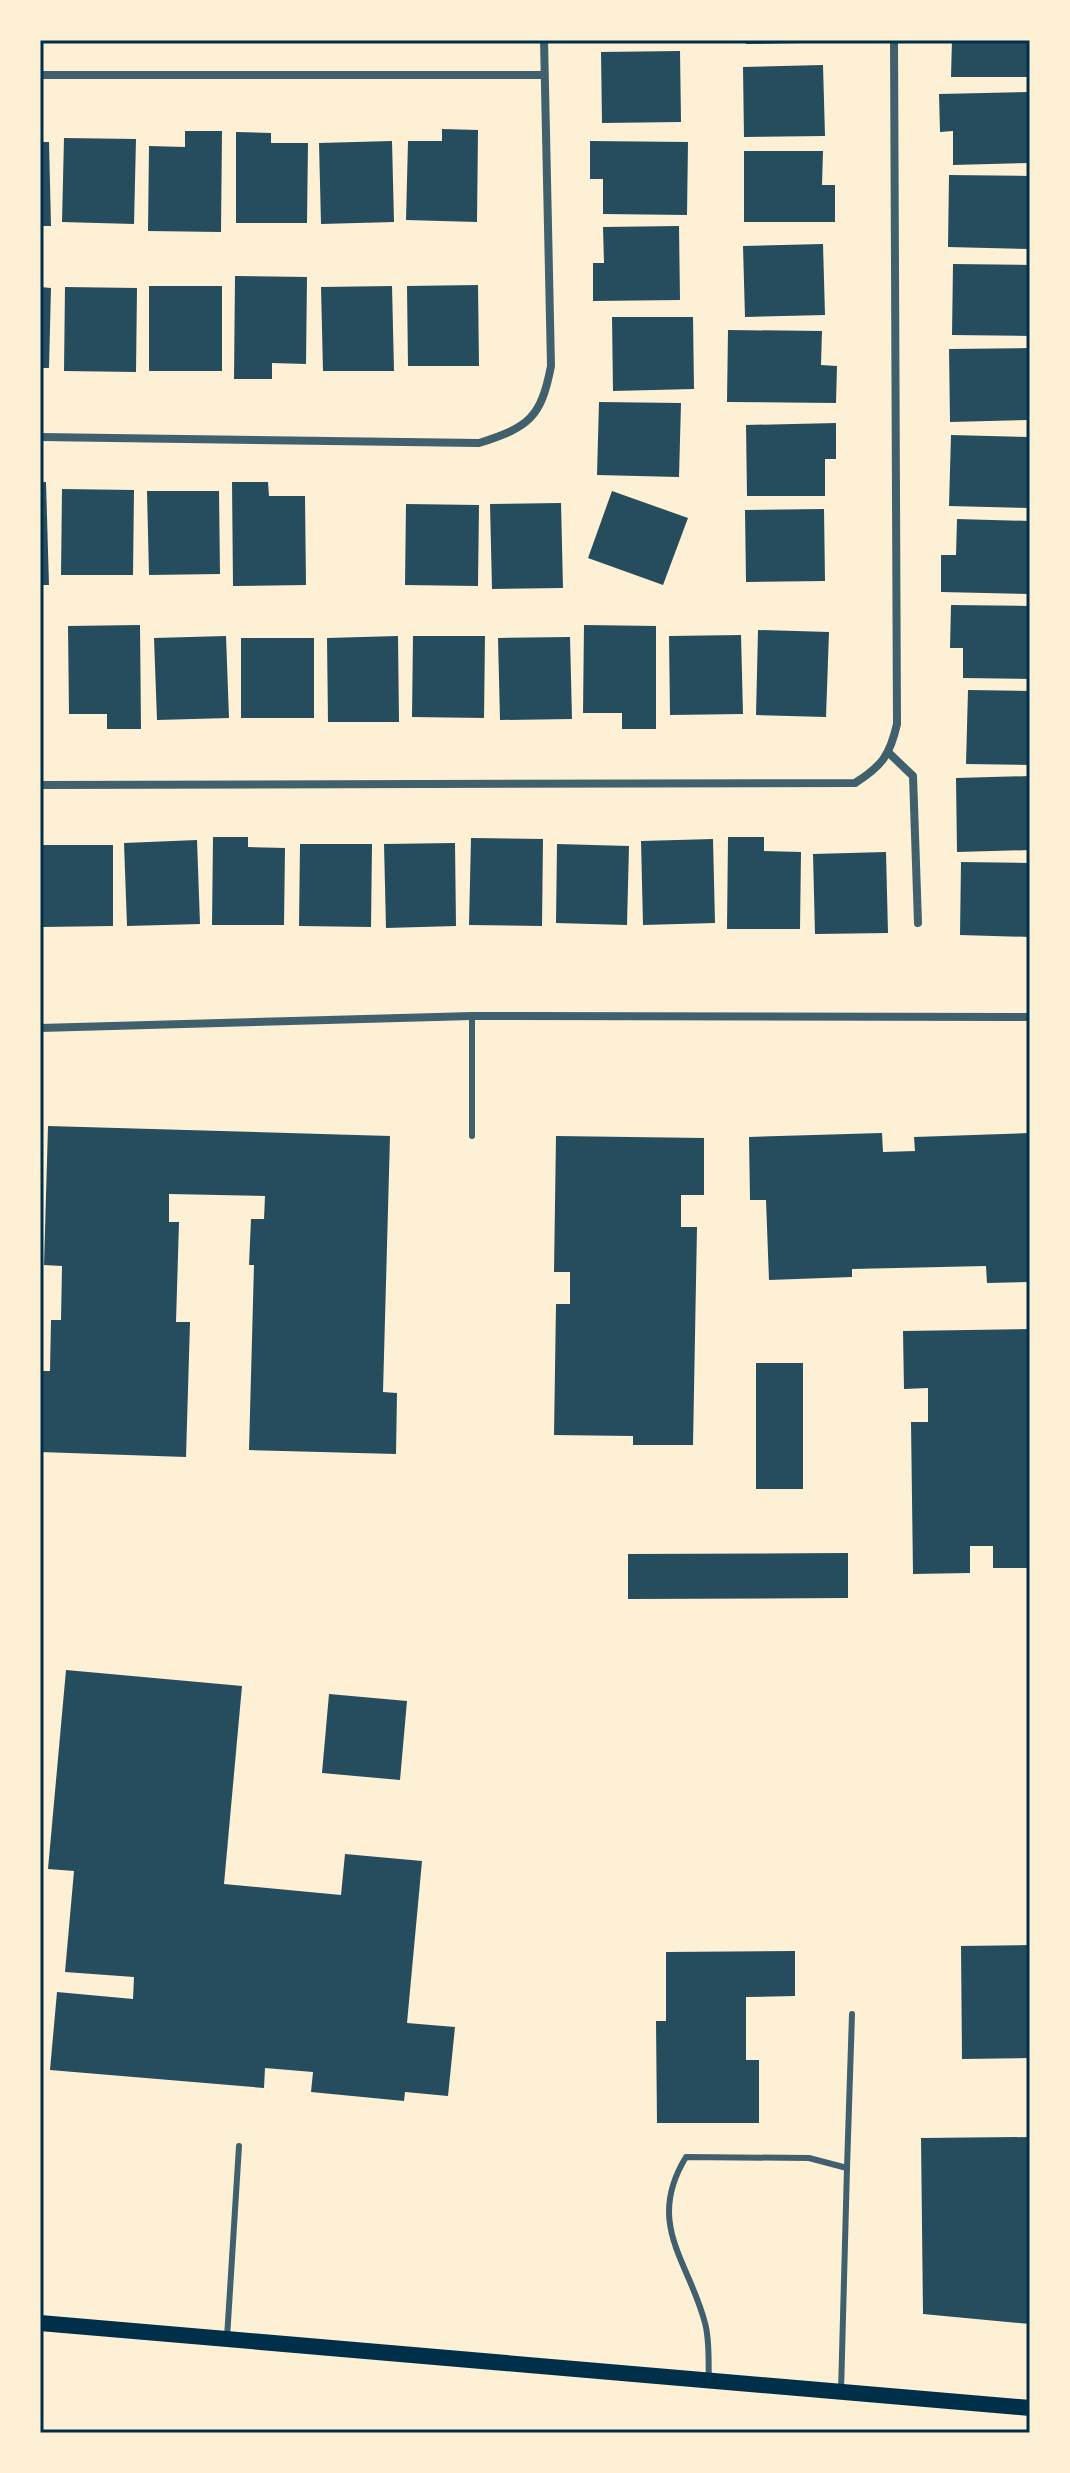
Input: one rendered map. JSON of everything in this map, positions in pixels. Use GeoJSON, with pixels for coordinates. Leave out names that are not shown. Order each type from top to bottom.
{"type":"FeatureCollection","features":[{"type":"Feature","properties":{"kind":"main road"},"geometry":{"type":"LineString","coordinates":[[40,2323],[1030,2408]]}},
{"type":"Feature","properties":{"kind":"street"},"geometry":{"type":"LineString","coordinates":[[40,437],[479,443],[514,432],[532,420],[545,397],[551,366],[544,40]]}},
{"type":"Feature","properties":{"kind":"street"},"geometry":{"type":"LineString","coordinates":[[40,785],[855,783],[881,766],[890,754],[897,724],[894,40]]}},
{"type":"Feature","properties":{"kind":"street"},"geometry":{"type":"LineString","coordinates":[[40,75],[544,75]]}},
{"type":"Feature","properties":{"kind":"street"},"geometry":{"type":"LineString","coordinates":[[890,754],[913,776],[918,923]]}},
{"type":"Feature","properties":{"kind":"street"},"geometry":{"type":"LineString","coordinates":[[40,1028],[472,1016],[1030,1017]]}},
{"type":"Feature","properties":{"kind":"lane"},"geometry":{"type":"LineString","coordinates":[[472,1016],[472,1136]]}},
{"type":"Feature","properties":{"kind":"lane"},"geometry":{"type":"LineString","coordinates":[[841,2392],[852,2014]]}},
{"type":"Feature","properties":{"kind":"lane"},"geometry":{"type":"LineString","coordinates":[[227,2339],[239,2146]]}},
{"type":"Feature","properties":{"kind":"lane"},"geometry":{"type":"LineString","coordinates":[[709,2380],[705,2324],[679,2262],[668,2217],[674,2176],[686,2157],[809,2158],[847,2168]]}},
{"type":"Feature","properties":{"kind":"building"},"geometry":{"type":"Polygon","coordinates":[[[745,40],[800,40],[800,43],[746,44],[745,40]]]}},
{"type":"Feature","properties":{"kind":"building"},"geometry":{"type":"Polygon","coordinates":[[[952,40],[1030,40],[1030,77],[951,77],[952,40]]]}},
{"type":"Feature","properties":{"kind":"building"},"geometry":{"type":"Polygon","coordinates":[[[680,51],[681,122],[602,123],[601,52],[680,51]]]}},
{"type":"Feature","properties":{"kind":"building"},"geometry":{"type":"Polygon","coordinates":[[[823,65],[825,136],[744,137],[743,67],[823,65]]]}},
{"type":"Feature","properties":{"kind":"building"},"geometry":{"type":"Polygon","coordinates":[[[1029,92],[1030,163],[953,165],[953,131],[940,132],[939,94],[1029,92]]]}},
{"type":"Feature","properties":{"kind":"building"},"geometry":{"type":"Polygon","coordinates":[[[442,129],[478,130],[477,222],[406,220],[408,141],[442,141],[442,129]]]}},
{"type":"Feature","properties":{"kind":"building"},"geometry":{"type":"Polygon","coordinates":[[[185,131],[222,131],[221,232],[148,231],[149,146],[185,147],[185,131]]]}},
{"type":"Feature","properties":{"kind":"building"},"geometry":{"type":"Polygon","coordinates":[[[236,132],[271,133],[271,143],[308,143],[307,223],[236,223],[236,132]]]}},
{"type":"Feature","properties":{"kind":"building"},"geometry":{"type":"Polygon","coordinates":[[[64,138],[136,139],[134,224],[62,222],[64,138]]]}},
{"type":"Feature","properties":{"kind":"building"},"geometry":{"type":"Polygon","coordinates":[[[392,141],[394,222],[321,224],[319,143],[392,141]]]}},
{"type":"Feature","properties":{"kind":"building"},"geometry":{"type":"Polygon","coordinates":[[[590,141],[688,142],[687,215],[603,214],[603,179],[590,179],[590,141]]]}},
{"type":"Feature","properties":{"kind":"building"},"geometry":{"type":"Polygon","coordinates":[[[40,142],[49,142],[51,226],[40,226],[40,142]]]}},
{"type":"Feature","properties":{"kind":"building"},"geometry":{"type":"Polygon","coordinates":[[[744,151],[823,151],[822,185],[835,185],[835,222],[744,222],[744,151]]]}},
{"type":"Feature","properties":{"kind":"building"},"geometry":{"type":"Polygon","coordinates":[[[949,175],[1030,176],[1030,249],[948,247],[949,175]]]}},
{"type":"Feature","properties":{"kind":"building"},"geometry":{"type":"Polygon","coordinates":[[[679,226],[680,300],[593,301],[593,263],[604,263],[603,227],[679,226]]]}},
{"type":"Feature","properties":{"kind":"building"},"geometry":{"type":"Polygon","coordinates":[[[823,244],[825,315],[745,317],[743,246],[823,244]]]}},
{"type":"Feature","properties":{"kind":"building"},"geometry":{"type":"Polygon","coordinates":[[[953,264],[1030,265],[1030,336],[952,335],[953,264]]]}},
{"type":"Feature","properties":{"kind":"building"},"geometry":{"type":"Polygon","coordinates":[[[235,276],[307,277],[306,364],[272,363],[272,379],[234,379],[235,276]]]}},
{"type":"Feature","properties":{"kind":"building"},"geometry":{"type":"Polygon","coordinates":[[[478,285],[479,366],[408,366],[407,286],[478,285]]]}},
{"type":"Feature","properties":{"kind":"building"},"geometry":{"type":"Polygon","coordinates":[[[149,286],[222,286],[222,371],[149,371],[149,286]]]}},
{"type":"Feature","properties":{"kind":"building"},"geometry":{"type":"Polygon","coordinates":[[[392,286],[394,371],[323,371],[321,287],[392,286]]]}},
{"type":"Feature","properties":{"kind":"building"},"geometry":{"type":"Polygon","coordinates":[[[40,287],[51,288],[49,368],[40,368],[40,287]]]}},
{"type":"Feature","properties":{"kind":"building"},"geometry":{"type":"Polygon","coordinates":[[[65,287],[137,288],[136,372],[64,371],[65,287]]]}},
{"type":"Feature","properties":{"kind":"building"},"geometry":{"type":"Polygon","coordinates":[[[612,317],[693,317],[694,389],[613,391],[612,317]]]}},
{"type":"Feature","properties":{"kind":"building"},"geometry":{"type":"Polygon","coordinates":[[[728,330],[822,331],[821,365],[837,366],[836,403],[727,402],[728,330]]]}},
{"type":"Feature","properties":{"kind":"building"},"geometry":{"type":"Polygon","coordinates":[[[1030,348],[1030,420],[950,422],[949,349],[1030,348]]]}},
{"type":"Feature","properties":{"kind":"building"},"geometry":{"type":"Polygon","coordinates":[[[599,402],[681,403],[679,477],[597,475],[599,402]]]}},
{"type":"Feature","properties":{"kind":"building"},"geometry":{"type":"Polygon","coordinates":[[[836,423],[836,459],[825,459],[825,496],[747,496],[746,425],[836,423]]]}},
{"type":"Feature","properties":{"kind":"building"},"geometry":{"type":"Polygon","coordinates":[[[951,435],[1030,437],[1030,508],[949,506],[951,435]]]}},
{"type":"Feature","properties":{"kind":"building"},"geometry":{"type":"Polygon","coordinates":[[[40,482],[46,482],[49,585],[40,585],[40,482]]]}},
{"type":"Feature","properties":{"kind":"building"},"geometry":{"type":"Polygon","coordinates":[[[232,482],[268,482],[269,496],[305,496],[306,585],[233,586],[232,482]]]}},
{"type":"Feature","properties":{"kind":"building"},"geometry":{"type":"Polygon","coordinates":[[[62,489],[134,490],[133,575],[61,575],[62,489]]]}},
{"type":"Feature","properties":{"kind":"building"},"geometry":{"type":"Polygon","coordinates":[[[147,491],[219,491],[220,574],[149,575],[147,491]]]}},
{"type":"Feature","properties":{"kind":"building"},"geometry":{"type":"Polygon","coordinates":[[[612,491],[688,518],[663,585],[588,558],[612,491]]]}},
{"type":"Feature","properties":{"kind":"building"},"geometry":{"type":"Polygon","coordinates":[[[561,503],[563,588],[492,589],[490,504],[561,503]]]}},
{"type":"Feature","properties":{"kind":"building"},"geometry":{"type":"Polygon","coordinates":[[[406,504],[479,505],[478,586],[405,585],[406,504]]]}},
{"type":"Feature","properties":{"kind":"building"},"geometry":{"type":"Polygon","coordinates":[[[824,509],[825,581],[746,582],[745,510],[824,509]]]}},
{"type":"Feature","properties":{"kind":"building"},"geometry":{"type":"Polygon","coordinates":[[[957,519],[1030,521],[1030,594],[941,592],[941,555],[956,555],[957,519]]]}},
{"type":"Feature","properties":{"kind":"building"},"geometry":{"type":"Polygon","coordinates":[[[951,605],[1030,606],[1030,679],[963,678],[963,648],[950,648],[951,605]]]}},
{"type":"Feature","properties":{"kind":"building"},"geometry":{"type":"Polygon","coordinates":[[[140,625],[141,729],[107,729],[107,714],[69,714],[68,626],[140,625]]]}},
{"type":"Feature","properties":{"kind":"building"},"geometry":{"type":"Polygon","coordinates":[[[584,625],[656,626],[656,729],[622,729],[622,713],[583,713],[584,625]]]}},
{"type":"Feature","properties":{"kind":"building"},"geometry":{"type":"Polygon","coordinates":[[[758,630],[829,632],[826,717],[756,715],[758,630]]]}},
{"type":"Feature","properties":{"kind":"building"},"geometry":{"type":"Polygon","coordinates":[[[741,635],[743,714],[670,715],[669,636],[741,635]]]}},
{"type":"Feature","properties":{"kind":"building"},"geometry":{"type":"Polygon","coordinates":[[[226,636],[229,718],[157,720],[154,638],[226,636]]]}},
{"type":"Feature","properties":{"kind":"building"},"geometry":{"type":"Polygon","coordinates":[[[398,636],[399,722],[328,722],[327,638],[398,636]]]}},
{"type":"Feature","properties":{"kind":"building"},"geometry":{"type":"Polygon","coordinates":[[[413,636],[485,636],[484,718],[412,717],[413,636]]]}},
{"type":"Feature","properties":{"kind":"building"},"geometry":{"type":"Polygon","coordinates":[[[570,637],[572,719],[500,720],[498,638],[570,637]]]}},
{"type":"Feature","properties":{"kind":"building"},"geometry":{"type":"Polygon","coordinates":[[[241,638],[314,638],[314,718],[241,718],[241,638]]]}},
{"type":"Feature","properties":{"kind":"building"},"geometry":{"type":"Polygon","coordinates":[[[968,690],[1030,691],[1030,765],[966,764],[968,690]]]}},
{"type":"Feature","properties":{"kind":"building"},"geometry":{"type":"Polygon","coordinates":[[[1030,776],[1030,850],[957,852],[956,778],[1030,776]]]}},
{"type":"Feature","properties":{"kind":"building"},"geometry":{"type":"Polygon","coordinates":[[[213,837],[248,837],[248,847],[285,848],[284,925],[212,925],[213,837]]]}},
{"type":"Feature","properties":{"kind":"building"},"geometry":{"type":"Polygon","coordinates":[[[728,837],[764,837],[764,851],[801,852],[800,929],[727,929],[728,837]]]}},
{"type":"Feature","properties":{"kind":"building"},"geometry":{"type":"Polygon","coordinates":[[[471,838],[543,839],[542,926],[469,925],[471,838]]]}},
{"type":"Feature","properties":{"kind":"building"},"geometry":{"type":"Polygon","coordinates":[[[713,839],[715,923],[643,925],[641,841],[713,839]]]}},
{"type":"Feature","properties":{"kind":"building"},"geometry":{"type":"Polygon","coordinates":[[[197,840],[200,924],[127,926],[124,843],[197,840]]]}},
{"type":"Feature","properties":{"kind":"building"},"geometry":{"type":"Polygon","coordinates":[[[455,843],[456,926],[386,928],[384,844],[455,843]]]}},
{"type":"Feature","properties":{"kind":"building"},"geometry":{"type":"Polygon","coordinates":[[[300,844],[372,844],[371,927],[299,926],[300,844]]]}},
{"type":"Feature","properties":{"kind":"building"},"geometry":{"type":"Polygon","coordinates":[[[557,844],[629,846],[627,925],[556,923],[557,844]]]}},
{"type":"Feature","properties":{"kind":"building"},"geometry":{"type":"Polygon","coordinates":[[[41,845],[113,845],[113,926],[42,927],[41,845]]]}},
{"type":"Feature","properties":{"kind":"building"},"geometry":{"type":"Polygon","coordinates":[[[886,852],[888,933],[815,934],[813,854],[886,852]]]}},
{"type":"Feature","properties":{"kind":"building"},"geometry":{"type":"Polygon","coordinates":[[[961,862],[1030,863],[1030,937],[960,935],[961,862]]]}},
{"type":"Feature","properties":{"kind":"building"},"geometry":{"type":"Polygon","coordinates":[[[48,1126],[390,1136],[383,1392],[397,1393],[396,1454],[249,1450],[254,1265],[249,1265],[251,1219],[264,1219],[265,1196],[169,1194],[169,1222],[179,1222],[176,1322],[190,1322],[186,1457],[40,1452],[41,1371],[50,1371],[51,1320],[61,1320],[62,1266],[44,1265],[48,1126]]]}},
{"type":"Feature","properties":{"kind":"building"},"geometry":{"type":"Polygon","coordinates":[[[882,1133],[883,1152],[915,1151],[914,1137],[1030,1133],[1030,1282],[987,1283],[986,1266],[852,1269],[852,1277],[769,1280],[766,1200],[750,1200],[749,1137],[882,1133]]]}},
{"type":"Feature","properties":{"kind":"building"},"geometry":{"type":"Polygon","coordinates":[[[556,1136],[704,1138],[704,1195],[681,1195],[681,1227],[697,1227],[693,1445],[633,1445],[633,1436],[554,1435],[556,1304],[570,1304],[570,1272],[554,1272],[556,1136]]]}},
{"type":"Feature","properties":{"kind":"building"},"geometry":{"type":"Polygon","coordinates":[[[1030,1329],[1030,1568],[993,1568],[993,1546],[970,1546],[970,1573],[913,1574],[911,1422],[928,1422],[928,1388],[904,1389],[903,1331],[1030,1329]]]}},
{"type":"Feature","properties":{"kind":"building"},"geometry":{"type":"Polygon","coordinates":[[[756,1363],[803,1363],[803,1489],[756,1489],[756,1363]]]}},
{"type":"Feature","properties":{"kind":"building"},"geometry":{"type":"Polygon","coordinates":[[[848,1553],[848,1598],[628,1599],[628,1554],[848,1553]]]}},
{"type":"Feature","properties":{"kind":"building"},"geometry":{"type":"Polygon","coordinates":[[[66,1670],[242,1686],[224,1884],[341,1895],[345,1854],[422,1861],[407,2023],[455,2027],[448,2096],[405,2092],[404,2101],[311,2092],[313,2072],[265,2068],[264,2088],[50,2070],[57,1992],[133,1999],[134,1977],[65,1972],[74,1871],[48,1869],[66,1670]]]}},
{"type":"Feature","properties":{"kind":"building"},"geometry":{"type":"Polygon","coordinates":[[[329,1694],[407,1701],[400,1780],[322,1773],[329,1694]]]}},
{"type":"Feature","properties":{"kind":"building"},"geometry":{"type":"Polygon","coordinates":[[[1030,1945],[1030,2058],[962,2059],[961,1946],[1030,1945]]]}},
{"type":"Feature","properties":{"kind":"building"},"geometry":{"type":"Polygon","coordinates":[[[795,1951],[795,1996],[746,1997],[746,2060],[759,2060],[759,2123],[657,2123],[656,2021],[666,2021],[666,1952],[795,1951]]]}},
{"type":"Feature","properties":{"kind":"building"},"geometry":{"type":"Polygon","coordinates":[[[1030,2137],[1030,2324],[923,2314],[921,2138],[1030,2137]]]}}]}
